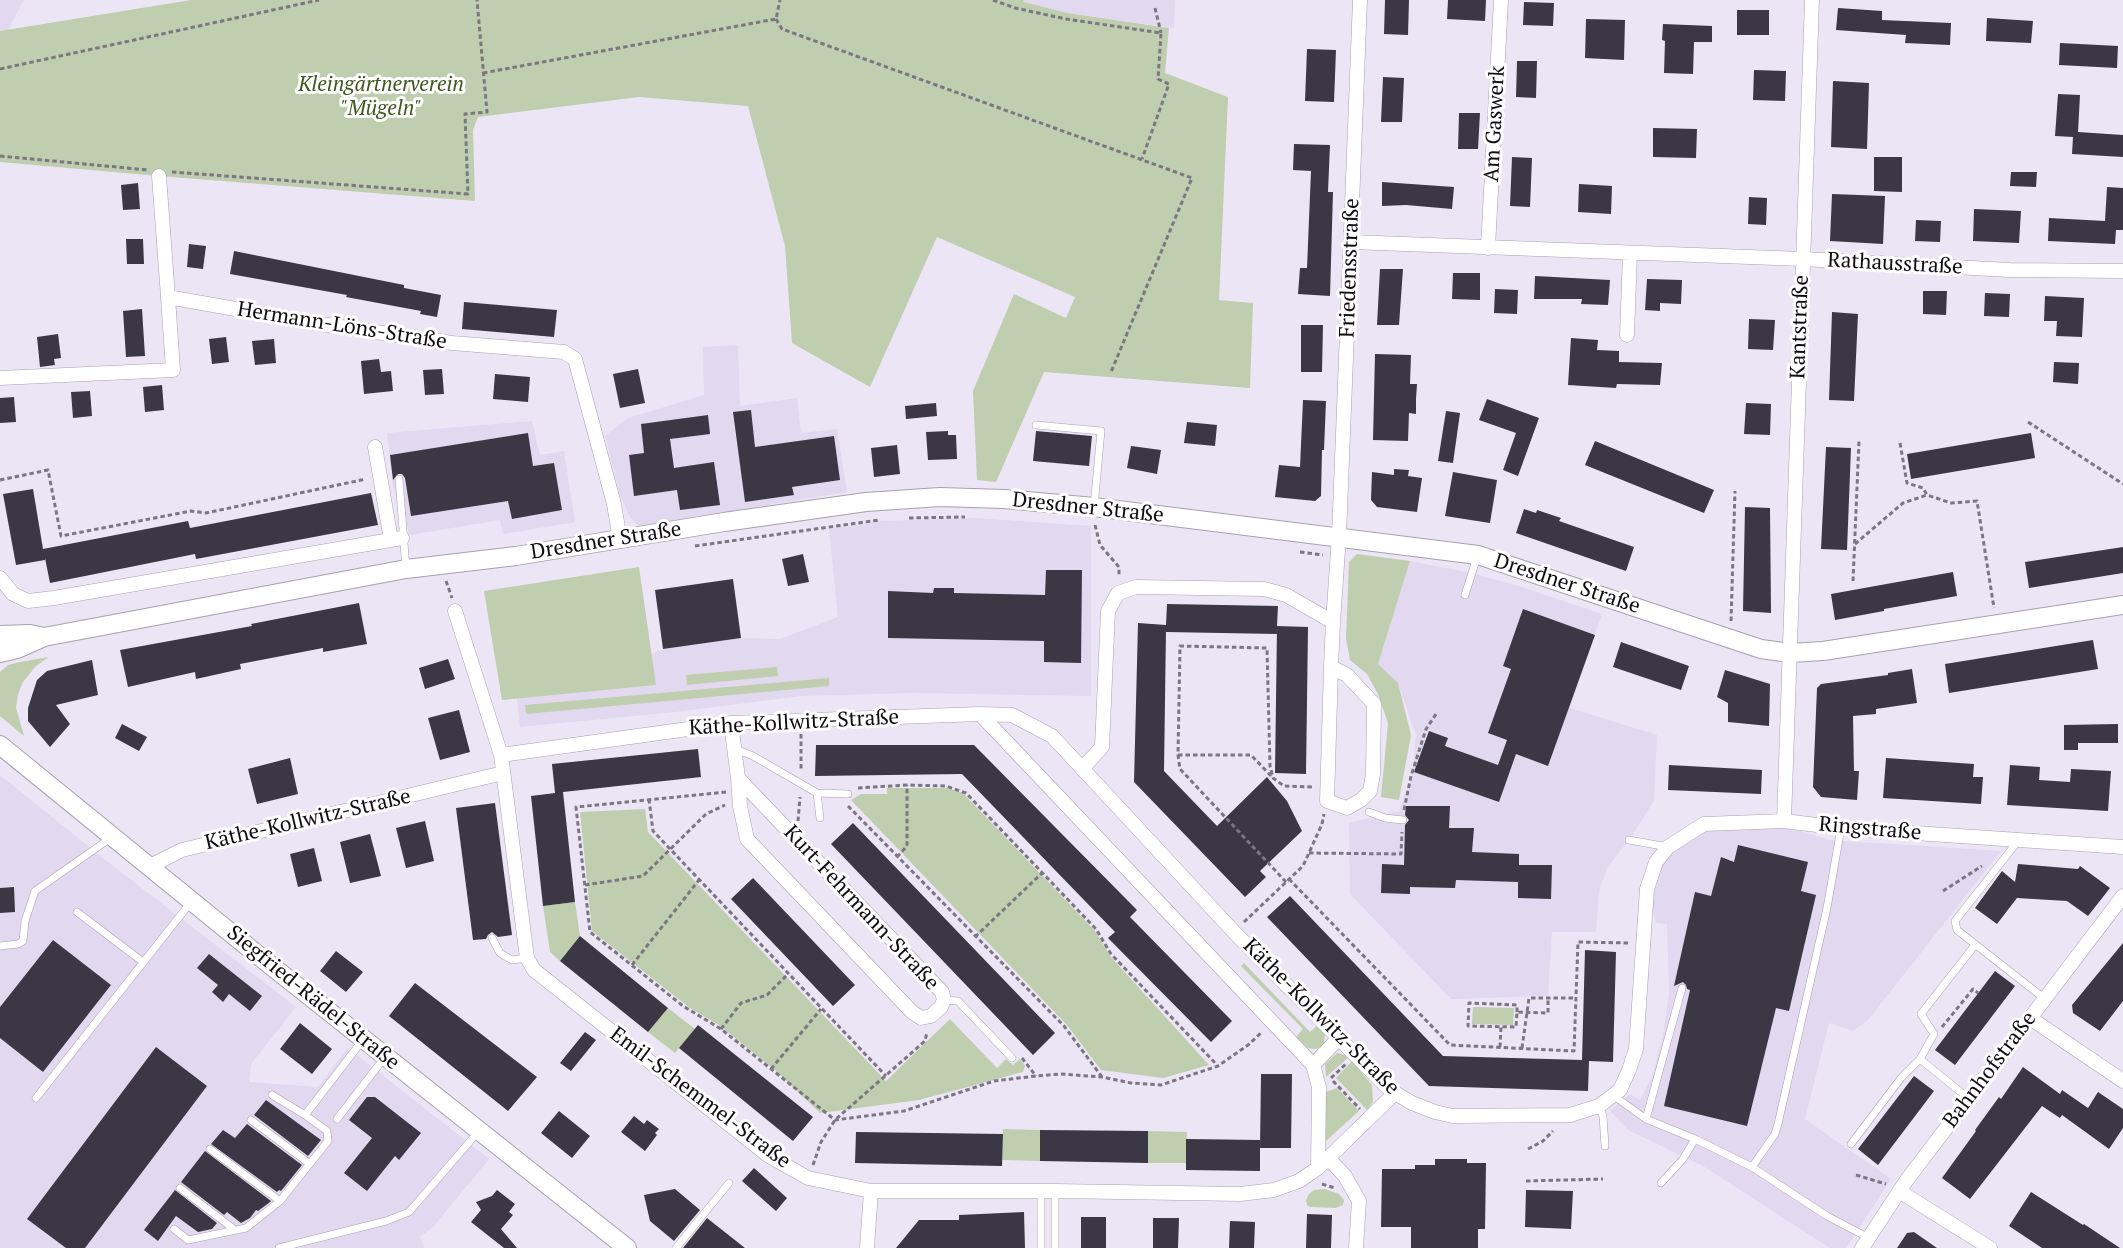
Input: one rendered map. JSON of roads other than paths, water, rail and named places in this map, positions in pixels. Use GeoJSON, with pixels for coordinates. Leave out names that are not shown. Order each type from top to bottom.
{"type":"FeatureCollection","features":[{"type":"Feature","properties":{"kind":"street","name":"Friedensstraße"},"geometry":{"type":"LineString","coordinates":[[1331,667],[1347,675],[1374,704],[1373,774],[1370,791],[1361,800],[1347,808],[1327,794],[1331,667],[1339,536],[1360,0]]}},
{"type":"Feature","properties":{"kind":"street","name":"Am Gaswerk"},"geometry":{"type":"LineString","coordinates":[[1488,248],[1501,0]]}},
{"type":"Feature","properties":{"kind":"street","name":"Kantstraße"},"geometry":{"type":"LineString","coordinates":[[1790,653],[1812,0]]}},
{"type":"Feature","properties":{"kind":"street"},"geometry":{"type":"LineString","coordinates":[[0,378],[173,370],[163,173]]}},
{"type":"Feature","properties":{"kind":"street","name":"Rathausstraße"},"geometry":{"type":"LineString","coordinates":[[1351,242],[1802,259],[2010,270],[2123,271]]}},
{"type":"Feature","properties":{"kind":"street"},"geometry":{"type":"LineString","coordinates":[[1627,335],[1630,254]]}},
{"type":"Feature","properties":{"kind":"street","name":"Hermann-Löns-Straße"},"geometry":{"type":"LineString","coordinates":[[168,297],[314,323],[452,343],[564,352],[576,359],[614,504],[620,540]]}},
{"type":"Feature","properties":{"kind":"street"},"geometry":{"type":"LineString","coordinates":[[0,578],[13,594],[28,601],[397,539],[380,476],[375,447]]}},
{"type":"Feature","properties":{"kind":"street","name":"Dresdner Straße"},"geometry":{"type":"LineString","coordinates":[[0,653],[44,638],[406,569],[620,540],[724,522],[885,501],[940,497],[993,499],[1094,515],[1339,536],[1478,555],[1761,649],[1790,653],[1823,651],[2123,605]]}},
{"type":"Feature","properties":{"kind":"street"},"geometry":{"type":"LineString","coordinates":[[1082,769],[1102,747],[1108,611],[1118,593],[1136,587],[1264,589],[1286,596],[1333,622]]}},
{"type":"Feature","properties":{"kind":"street"},"geometry":{"type":"LineString","coordinates":[[456,611],[501,754],[527,958]]}},
{"type":"Feature","properties":{"kind":"street","name":"Dresdner Straße"},"geometry":{"type":"LineString","coordinates":[[0,636],[30,634],[44,638]]}},
{"type":"Feature","properties":{"kind":"street"},"geometry":{"type":"LineString","coordinates":[[1784,820],[1790,653]]}},
{"type":"Feature","properties":{"kind":"street","name":"Käthe-Kollwitz-Straße"},"geometry":{"type":"LineString","coordinates":[[980,714],[1313,1065]]}},
{"type":"Feature","properties":{"kind":"street","name":"Käthe-Kollwitz-Straße"},"geometry":{"type":"LineString","coordinates":[[501,754],[731,723],[980,714],[1012,716],[1052,736],[1234,932],[1395,1093],[1428,1109],[1453,1116],[1570,1115],[1599,1106],[1614,1096],[1620,1090],[1636,1049],[1647,889],[1656,862],[1668,847],[1704,824],[1784,820]]}},
{"type":"Feature","properties":{"kind":"street","name":"Kurt-Fehrmann-Straße"},"geometry":{"type":"LineString","coordinates":[[731,723],[741,806],[747,839],[912,1012],[921,1018],[931,1016],[941,1007],[944,1000],[942,992],[739,784]]}},
{"type":"Feature","properties":{"kind":"street","name":"Siegfried-Rädel-Straße"},"geometry":{"type":"LineString","coordinates":[[0,745],[627,1248]]}},
{"type":"Feature","properties":{"kind":"street","name":"Käthe-Kollwitz-Straße"},"geometry":{"type":"LineString","coordinates":[[150,866],[182,850],[503,773]]}},
{"type":"Feature","properties":{"kind":"street","name":"Ringstraße"},"geometry":{"type":"LineString","coordinates":[[1784,820],[1841,828],[2123,847]]}},
{"type":"Feature","properties":{"kind":"street","name":"Bahnhofstraße"},"geometry":{"type":"LineString","coordinates":[[1865,1243],[1899,1191],[1968,1098],[2123,896]]}},
{"type":"Feature","properties":{"kind":"street","name":"Emil-Schemmel-Straße"},"geometry":{"type":"LineString","coordinates":[[527,958],[534,970],[769,1156],[808,1178],[871,1191],[1240,1194],[1274,1190],[1299,1181],[1318,1168],[1395,1093]]}},
{"type":"Feature","properties":{"kind":"street"},"geometry":{"type":"LineString","coordinates":[[2030,1018],[2123,1081]]}},
{"type":"Feature","properties":{"kind":"street"},"geometry":{"type":"LineString","coordinates":[[1318,1168],[1319,1088],[1313,1065],[1339,1038]]}},
{"type":"Feature","properties":{"kind":"street"},"geometry":{"type":"LineString","coordinates":[[1329,1159],[1345,1176],[1359,1201],[1356,1248]]}},
{"type":"Feature","properties":{"kind":"street"},"geometry":{"type":"LineString","coordinates":[[867,1248],[871,1191]]}},
{"type":"Feature","properties":{"kind":"street"},"geometry":{"type":"LineString","coordinates":[[1899,1191],[1990,1248]]}},
{"type":"Feature","properties":{"kind":"lane"},"geometry":{"type":"LineString","coordinates":[[1036,425],[1101,431],[1094,515]]}},
{"type":"Feature","properties":{"kind":"lane"},"geometry":{"type":"LineString","coordinates":[[399,479],[397,539],[406,569]]}},
{"type":"Feature","properties":{"kind":"lane"},"geometry":{"type":"LineString","coordinates":[[1465,595],[1478,555]]}},
{"type":"Feature","properties":{"kind":"lane"},"geometry":{"type":"LineString","coordinates":[[735,749],[753,756],[817,793],[848,794]]}},
{"type":"Feature","properties":{"kind":"lane"},"geometry":{"type":"LineString","coordinates":[[817,793],[820,818]]}},
{"type":"Feature","properties":{"kind":"lane"},"geometry":{"type":"LineString","coordinates":[[1369,812],[1385,818],[1403,820]]}},
{"type":"Feature","properties":{"kind":"lane"},"geometry":{"type":"LineString","coordinates":[[1752,1167],[1775,1134],[1778,1124],[1827,908],[1841,828]]}},
{"type":"Feature","properties":{"kind":"lane"},"geometry":{"type":"LineString","coordinates":[[0,946],[18,944],[23,941],[25,921],[34,891],[114,836]]}},
{"type":"Feature","properties":{"kind":"lane"},"geometry":{"type":"LineString","coordinates":[[1629,840],[1668,847]]}},
{"type":"Feature","properties":{"kind":"lane"},"geometry":{"type":"LineString","coordinates":[[2019,840],[1956,921],[1957,930],[2045,999]]}},
{"type":"Feature","properties":{"kind":"lane"},"geometry":{"type":"LineString","coordinates":[[36,1098],[192,900]]}},
{"type":"Feature","properties":{"kind":"lane"},"geometry":{"type":"LineString","coordinates":[[77,912],[143,963]]}},
{"type":"Feature","properties":{"kind":"lane"},"geometry":{"type":"LineString","coordinates":[[492,938],[500,953],[512,960],[527,958]]}},
{"type":"Feature","properties":{"kind":"lane"},"geometry":{"type":"LineString","coordinates":[[1851,1144],[1901,1078],[1920,1059],[1934,1034],[1921,1014],[1975,945]]}},
{"type":"Feature","properties":{"kind":"lane"},"geometry":{"type":"LineString","coordinates":[[1646,1119],[1682,988]]}},
{"type":"Feature","properties":{"kind":"lane"},"geometry":{"type":"LineString","coordinates":[[944,1000],[958,1001],[1012,1058]]}},
{"type":"Feature","properties":{"kind":"lane"},"geometry":{"type":"LineString","coordinates":[[305,1115],[364,1039]]}},
{"type":"Feature","properties":{"kind":"lane"},"geometry":{"type":"LineString","coordinates":[[337,1119],[385,1056]]}},
{"type":"Feature","properties":{"kind":"lane"},"geometry":{"type":"LineString","coordinates":[[1920,1059],[1968,1098]]}},
{"type":"Feature","properties":{"kind":"lane"},"geometry":{"type":"LineString","coordinates":[[174,1229],[188,1240],[246,1228],[280,1201],[328,1141],[327,1131],[272,1095]]}},
{"type":"Feature","properties":{"kind":"lane"},"geometry":{"type":"LineString","coordinates":[[1614,1096],[1646,1119],[1695,1139],[1752,1167],[1865,1243]]}},
{"type":"Feature","properties":{"kind":"lane"},"geometry":{"type":"LineString","coordinates":[[1599,1106],[1603,1116],[1605,1146]]}},
{"type":"Feature","properties":{"kind":"lane"},"geometry":{"type":"LineString","coordinates":[[251,1120],[310,1164]]}},
{"type":"Feature","properties":{"kind":"lane"},"geometry":{"type":"LineString","coordinates":[[279,1248],[375,1224],[409,1212],[479,1131]]}},
{"type":"Feature","properties":{"kind":"lane"},"geometry":{"type":"LineString","coordinates":[[1661,1183],[1683,1159],[1695,1139]]}},
{"type":"Feature","properties":{"kind":"lane"},"geometry":{"type":"LineString","coordinates":[[210,1149],[280,1201]]}},
{"type":"Feature","properties":{"kind":"lane"},"geometry":{"type":"LineString","coordinates":[[676,1248],[729,1183]]}},
{"type":"Feature","properties":{"kind":"lane"},"geometry":{"type":"LineString","coordinates":[[180,1188],[235,1230]]}},
{"type":"Feature","properties":{"kind":"lane"},"geometry":{"type":"LineString","coordinates":[[1055,1191],[1055,1248]]}},
{"type":"Feature","properties":{"kind":"lane"},"geometry":{"type":"LineString","coordinates":[[1041,1192],[1041,1248]]}},
{"type":"Feature","properties":{"kind":"park label","name":"Kleingärtnerverein \"Mügeln\""},"geometry":{"type":"Point","coordinates":[381,97]}}]}
